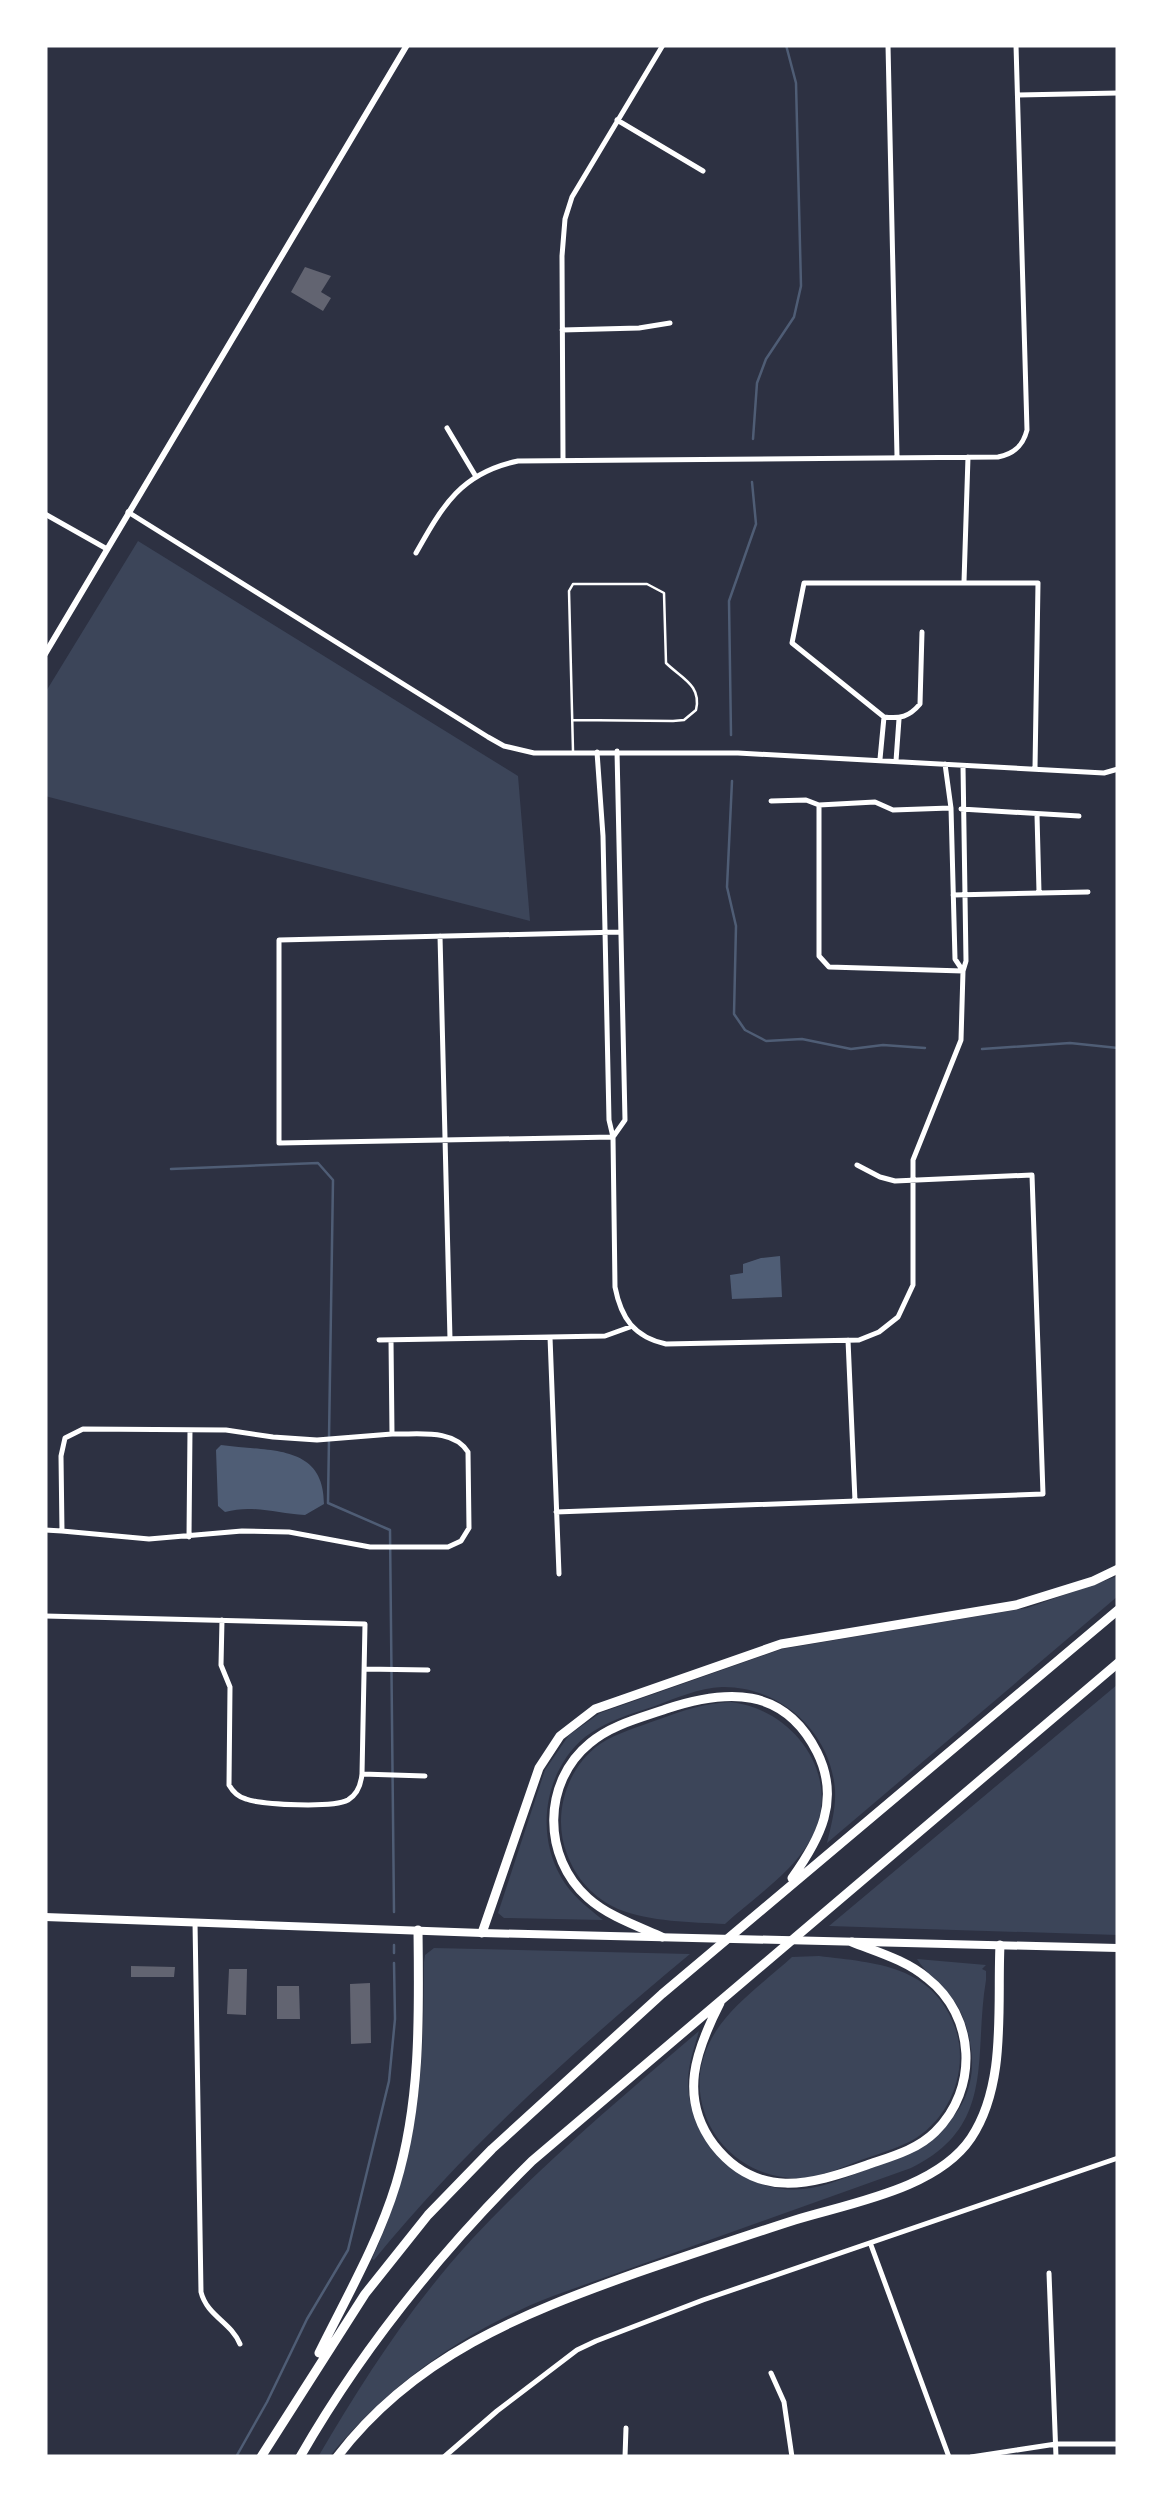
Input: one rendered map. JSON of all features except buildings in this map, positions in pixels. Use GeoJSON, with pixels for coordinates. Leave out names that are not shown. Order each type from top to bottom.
{"type":"FeatureCollection","features":[{"type":"Feature","properties":{"kind":"highway"},"geometry":{"type":"LineString","coordinates":[[482,1933],[539,1768],[560,1736],[595,1709],[758,1650],[806,1638],[1016,1605],[1118,1569]]}},
{"type":"Feature","properties":{"kind":"highway"},"geometry":{"type":"LineString","coordinates":[[261,2457],[365,2294],[458,2183],[636,2016],[1118,1610]]}},
{"type":"Feature","properties":{"kind":"highway"},"geometry":{"type":"LineString","coordinates":[[300,2457],[368,2350],[429,2270],[570,2126],[1118,1662]]}},
{"type":"Feature","properties":{"kind":"highway"},"geometry":{"type":"LineString","coordinates":[[662,1938],[614,1916],[588,1898],[567,1872],[556,1844],[553,1816],[563,1776],[580,1752],[613,1728],[713,1695],[754,1698],[792,1720],[818,1754],[828,1794],[820,1836],[784,1889]]}},
{"type":"Feature","properties":{"kind":"highway"},"geometry":{"type":"LineString","coordinates":[[297,2397],[380,2229],[402,2161],[416,2064],[418,1930]]}},
{"type":"Feature","properties":{"kind":"highway"},"geometry":{"type":"LineString","coordinates":[[723,1997],[696,2053],[692,2080],[703,2127],[726,2158],[760,2179],[790,2185],[822,2181],[898,2154],[926,2140],[955,2105],[965,2076],[966,2045],[952,2004],[931,1980],[903,1963],[852,1942]]}},
{"type":"Feature","properties":{"kind":"highway"},"geometry":{"type":"LineString","coordinates":[[337,2457],[404,2388],[454,2351],[504,2323],[721,2244],[902,2186],[950,2161],[970,2140],[990,2093],[996,2060],[1000,1945]]}},
{"type":"Feature","properties":{"kind":"main road"},"geometry":{"type":"LineString","coordinates":[[45,654],[407,45]]}},
{"type":"Feature","properties":{"kind":"main road"},"geometry":{"type":"LineString","coordinates":[[45,1917],[482,1933],[1118,1948]]}},
{"type":"Feature","properties":{"kind":"street"},"geometry":{"type":"LineString","coordinates":[[563,458],[564,219],[572,197],[663,45]]}},
{"type":"Feature","properties":{"kind":"street"},"geometry":{"type":"LineString","coordinates":[[888,45],[897,456]]}},
{"type":"Feature","properties":{"kind":"street"},"geometry":{"type":"LineString","coordinates":[[416,553],[446,503],[475,476],[518,460],[1008,456],[1024,442],[1027,430],[1016,45]]}},
{"type":"Feature","properties":{"kind":"street"},"geometry":{"type":"LineString","coordinates":[[1018,95],[1118,93]]}},
{"type":"Feature","properties":{"kind":"street"},"geometry":{"type":"LineString","coordinates":[[617,120],[703,172]]}},
{"type":"Feature","properties":{"kind":"street"},"geometry":{"type":"LineString","coordinates":[[562,330],[640,328],[670,323]]}},
{"type":"Feature","properties":{"kind":"street"},"geometry":{"type":"LineString","coordinates":[[447,428],[475,476]]}},
{"type":"Feature","properties":{"kind":"street"},"geometry":{"type":"LineString","coordinates":[[964,582],[968,457]]}},
{"type":"Feature","properties":{"kind":"street"},"geometry":{"type":"LineString","coordinates":[[128,512],[504,746],[534,753],[617,751],[880,760],[1104,773],[1118,769]]}},
{"type":"Feature","properties":{"kind":"street"},"geometry":{"type":"LineString","coordinates":[[45,514],[107,549]]}},
{"type":"Feature","properties":{"kind":"street"},"geometry":{"type":"LineString","coordinates":[[922,632],[920,704],[912,714],[898,719],[884,717],[792,643],[804,583],[1038,582],[1035,768]]}},
{"type":"Feature","properties":{"kind":"street"},"geometry":{"type":"LineString","coordinates":[[880,760],[884,717]]}},
{"type":"Feature","properties":{"kind":"street"},"geometry":{"type":"LineString","coordinates":[[896,761],[898,719]]}},
{"type":"Feature","properties":{"kind":"street"},"geometry":{"type":"LineString","coordinates":[[613,1136],[625,1120],[617,751]]}},
{"type":"Feature","properties":{"kind":"street"},"geometry":{"type":"LineString","coordinates":[[597,752],[616,1287],[619,1305],[630,1327],[654,1342],[666,1344],[859,1340],[879,1332],[898,1317],[913,1286],[913,1160],[961,1040],[966,961],[963,766]]}},
{"type":"Feature","properties":{"kind":"street"},"geometry":{"type":"LineString","coordinates":[[945,764],[955,959],[963,971]]}},
{"type":"Feature","properties":{"kind":"street"},"geometry":{"type":"LineString","coordinates":[[771,801],[806,800],[819,805],[875,802],[893,810],[961,808],[1079,816]]}},
{"type":"Feature","properties":{"kind":"street"},"geometry":{"type":"LineString","coordinates":[[819,805],[819,956],[828,967],[963,971]]}},
{"type":"Feature","properties":{"kind":"street"},"geometry":{"type":"LineString","coordinates":[[1036,815],[1038,893]]}},
{"type":"Feature","properties":{"kind":"street"},"geometry":{"type":"LineString","coordinates":[[953,896],[1088,892]]}},
{"type":"Feature","properties":{"kind":"street"},"geometry":{"type":"LineString","coordinates":[[613,1136],[280,1143],[280,940],[620,932]]}},
{"type":"Feature","properties":{"kind":"street"},"geometry":{"type":"LineString","coordinates":[[440,936],[450,1339]]}},
{"type":"Feature","properties":{"kind":"street"},"geometry":{"type":"LineString","coordinates":[[556,1512],[1042,1494],[1032,1175],[880,1178],[857,1164]]}},
{"type":"Feature","properties":{"kind":"street"},"geometry":{"type":"LineString","coordinates":[[379,1340],[605,1336],[630,1327]]}},
{"type":"Feature","properties":{"kind":"street"},"geometry":{"type":"LineString","coordinates":[[550,1337],[560,1574]]}},
{"type":"Feature","properties":{"kind":"street"},"geometry":{"type":"LineString","coordinates":[[391,1340],[392,1434]]}},
{"type":"Feature","properties":{"kind":"street"},"geometry":{"type":"LineString","coordinates":[[848,1340],[855,1501]]}},
{"type":"Feature","properties":{"kind":"street"},"geometry":{"type":"LineString","coordinates":[[45,1530],[109,1538],[289,1532],[370,1547],[448,1547],[461,1541],[469,1528],[468,1452],[461,1442],[448,1436],[392,1434],[317,1440],[226,1430],[83,1428],[65,1438],[61,1456],[62,1531]]}},
{"type":"Feature","properties":{"kind":"street"},"geometry":{"type":"LineString","coordinates":[[189,1536],[190,1429]]}},
{"type":"Feature","properties":{"kind":"street"},"geometry":{"type":"LineString","coordinates":[[45,1616],[222,1620],[365,1624],[362,1774],[356,1794],[335,1804],[252,1801],[232,1791],[228,1785],[230,1687],[221,1665],[222,1620]]}},
{"type":"Feature","properties":{"kind":"street"},"geometry":{"type":"LineString","coordinates":[[364,1669],[428,1670]]}},
{"type":"Feature","properties":{"kind":"street"},"geometry":{"type":"LineString","coordinates":[[362,1774],[425,1776]]}},
{"type":"Feature","properties":{"kind":"street"},"geometry":{"type":"LineString","coordinates":[[195,1922],[200,2292],[204,2303],[235,2332],[240,2344]]}},
{"type":"Feature","properties":{"kind":"street"},"geometry":{"type":"LineString","coordinates":[[444,2457],[577,2350],[596,2340],[1118,2158]]}},
{"type":"Feature","properties":{"kind":"street"},"geometry":{"type":"LineString","coordinates":[[871,2244],[949,2457]]}},
{"type":"Feature","properties":{"kind":"street"},"geometry":{"type":"LineString","coordinates":[[1049,2274],[1056,2457]]}},
{"type":"Feature","properties":{"kind":"street"},"geometry":{"type":"LineString","coordinates":[[771,2374],[784,2402],[792,2457]]}},
{"type":"Feature","properties":{"kind":"street"},"geometry":{"type":"LineString","coordinates":[[625,2457],[626,2428]]}},
{"type":"Feature","properties":{"kind":"street"},"geometry":{"type":"LineString","coordinates":[[971,2457],[1056,2444],[1118,2444]]}},
{"type":"Feature","properties":{"kind":"lane"},"geometry":{"type":"LineString","coordinates":[[573,720],[673,721],[684,720],[696,710],[698,694],[693,686],[666,664],[664,593],[658,587],[573,584],[569,591],[573,752]]}},
{"type":"Feature","properties":{"kind":"shaded area"},"geometry":{"type":"Polygon","coordinates":[[[138,541],[518,776],[530,921],[45,796],[45,693],[138,541]]]}},
{"type":"Feature","properties":{"kind":"shaded area"},"geometry":{"type":"Polygon","coordinates":[[[780,1256],[782,1297],[732,1299],[730,1275],[743,1273],[743,1264],[780,1256]]]}},
{"type":"Feature","properties":{"kind":"shaded area"},"geometry":{"type":"Polygon","coordinates":[[[221,1445],[274,1451],[304,1460],[322,1484],[324,1504],[305,1515],[255,1509],[225,1512],[218,1506],[216,1450],[221,1445]]]}},
{"type":"Feature","properties":{"kind":"shaded area"},"geometry":{"type":"Polygon","coordinates":[[[1118,1576],[1118,1596],[827,1843],[835,1803],[831,1769],[813,1732],[782,1704],[743,1689],[713,1688],[601,1727],[585,1737],[561,1766],[548,1802],[547,1822],[548,1841],[561,1877],[574,1895],[603,1920],[504,1918],[498,1913],[545,1770],[569,1735],[600,1713],[782,1649],[1027,1608],[1118,1576]]]}},
{"type":"Feature","properties":{"kind":"shaded area"},"geometry":{"type":"Polygon","coordinates":[[[1118,1684],[1118,1935],[829,1926],[1118,1684]]]}},
{"type":"Feature","properties":{"kind":"shaded area"},"geometry":{"type":"Polygon","coordinates":[[[731,1702],[776,1719],[795,1734],[809,1753],[822,1797],[819,1820],[808,1844],[781,1876],[725,1924],[657,1919],[609,1905],[581,1879],[563,1839],[565,1794],[578,1766],[600,1744],[620,1733],[693,1708],[731,1702]]]}},
{"type":"Feature","properties":{"kind":"shaded area"},"geometry":{"type":"Polygon","coordinates":[[[434,1948],[690,1954],[524,2100],[447,2177],[374,2260],[400,2184],[416,2114],[424,1962],[425,1955],[434,1948]]]}},
{"type":"Feature","properties":{"kind":"shaded area"},"geometry":{"type":"Polygon","coordinates":[[[819,1956],[882,1965],[918,1980],[946,2008],[956,2030],[960,2062],[945,2108],[936,2121],[911,2141],[825,2173],[787,2178],[756,2169],[719,2140],[701,2101],[701,2070],[716,2031],[741,2001],[792,1957],[819,1956]]]}},
{"type":"Feature","properties":{"kind":"shaded area"},"geometry":{"type":"Polygon","coordinates":[[[917,1959],[986,1965],[982,1969],[986,1971],[986,1980],[976,2087],[957,2132],[938,2151],[911,2168],[553,2296],[489,2325],[430,2362],[377,2406],[329,2457],[318,2457],[390,2343],[473,2238],[555,2157],[699,2031],[688,2083],[698,2125],[723,2160],[759,2183],[781,2189],[819,2186],[891,2160],[933,2137],[962,2104],[970,2084],[972,2060],[964,2019],[917,1959]]]}},
{"type":"Feature","properties":{"kind":"waterway"},"geometry":{"type":"LineString","coordinates":[[753,439],[757,383],[766,359],[794,317],[801,286],[796,83],[786,45]]}},
{"type":"Feature","properties":{"kind":"waterway"},"geometry":{"type":"LineString","coordinates":[[731,735],[729,601],[756,524],[752,482]]}},
{"type":"Feature","properties":{"kind":"waterway"},"geometry":{"type":"LineString","coordinates":[[732,781],[727,887],[736,926],[734,1014],[745,1030],[766,1041],[802,1039],[851,1049],[883,1045],[925,1048]]}},
{"type":"Feature","properties":{"kind":"waterway"},"geometry":{"type":"LineString","coordinates":[[982,1049],[1070,1043],[1118,1048]]}},
{"type":"Feature","properties":{"kind":"waterway"},"geometry":{"type":"LineString","coordinates":[[171,1169],[318,1163],[333,1180],[328,1503],[390,1530],[394,1912]]}},
{"type":"Feature","properties":{"kind":"waterway"},"geometry":{"type":"LineString","coordinates":[[394,1945],[394,1953]]}},
{"type":"Feature","properties":{"kind":"waterway"},"geometry":{"type":"LineString","coordinates":[[236,2457],[307,2319],[348,2250],[389,2081],[395,2019],[394,1963]]}}]}
